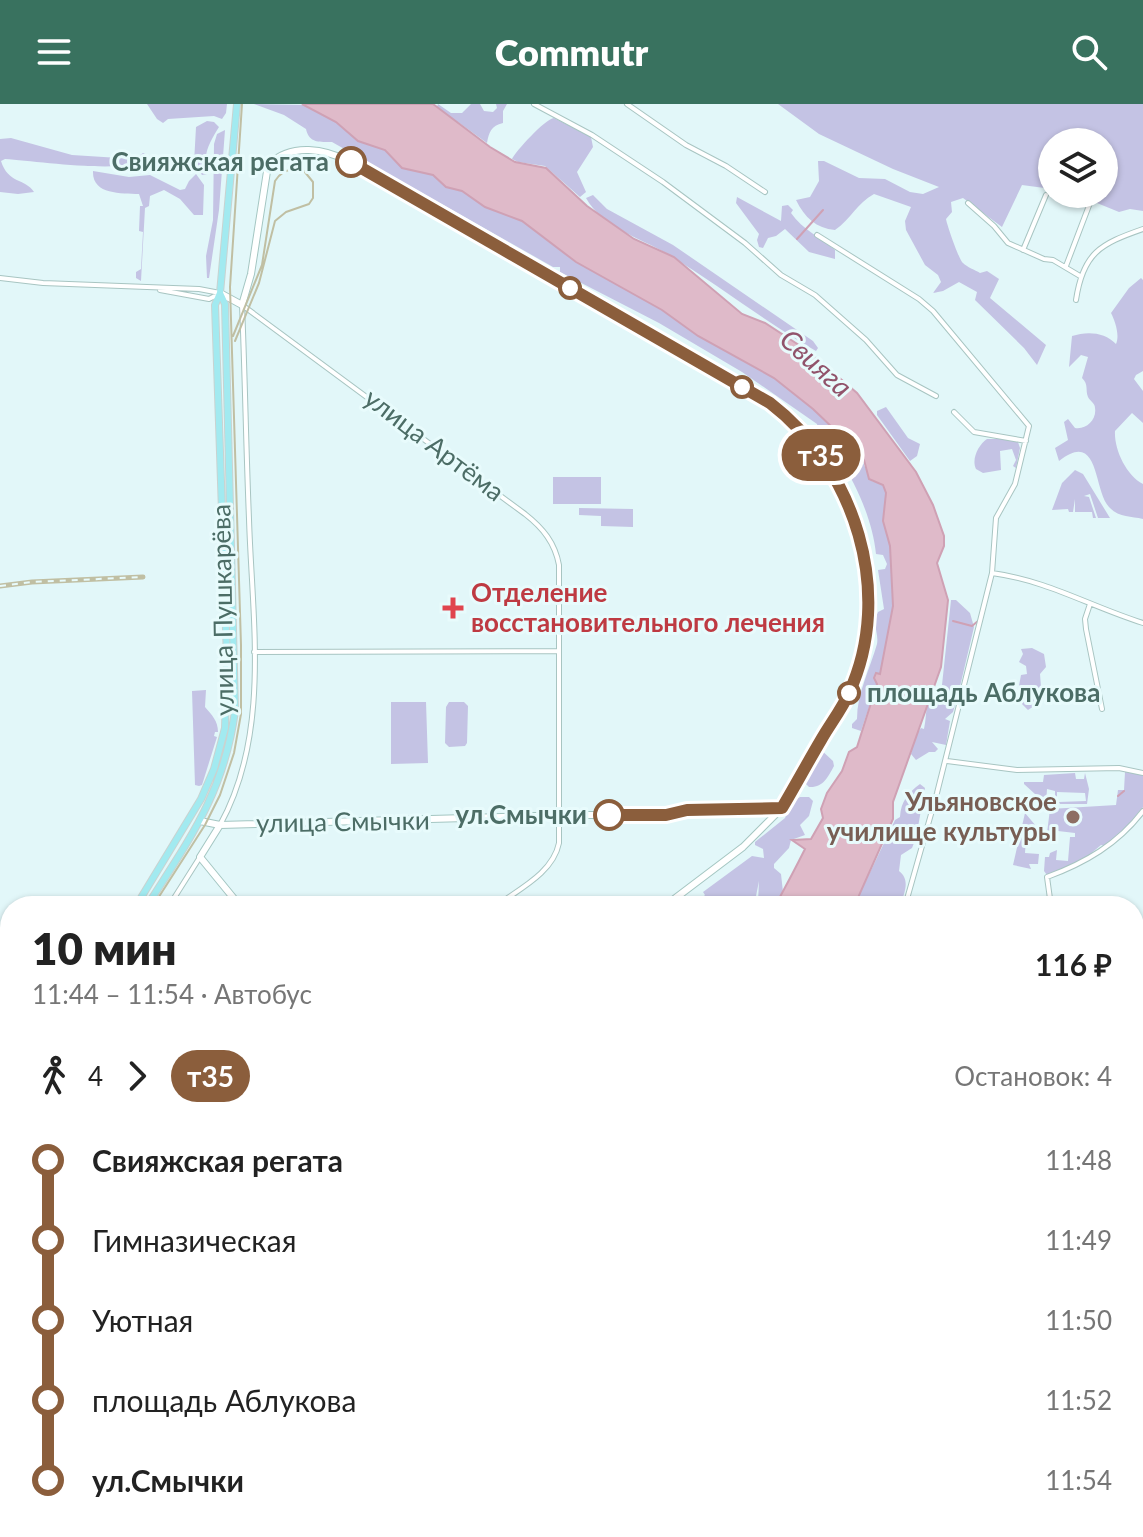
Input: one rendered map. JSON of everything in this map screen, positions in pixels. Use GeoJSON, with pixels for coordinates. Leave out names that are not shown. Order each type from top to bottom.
{"type":"FeatureCollection","features":[{"type":"Feature","properties":{"kind":"main road","name":"улица Пушкарёва"},"geometry":{"type":"LineString","coordinates":[[142,896],[192,816],[208,782],[225,728],[227,682],[215,305],[220,293],[237,104]]}},
{"type":"Feature","properties":{"kind":"main road","name":"улица Пушкарёва"},"geometry":{"type":"LineString","coordinates":[[153,896],[215,794],[235,711],[225,304],[220,293]]}},
{"type":"Feature","properties":{"kind":"main road"},"geometry":{"type":"LineString","coordinates":[[221,477],[230,477]]}},
{"type":"Feature","properties":{"kind":"main road"},"geometry":{"type":"LineString","coordinates":[[222,494],[230,494]]}},
{"type":"Feature","properties":{"kind":"main road"},"geometry":{"type":"LineString","coordinates":[[224,565],[232,565]]}},
{"type":"Feature","properties":{"kind":"main road"},"geometry":{"type":"LineString","coordinates":[[227,682],[236,682]]}},
{"type":"Feature","properties":{"kind":"main road","name":"улица Смычки"},"geometry":{"type":"LineString","coordinates":[[192,816],[200,821]]}},
{"type":"Feature","properties":{"kind":"street"},"geometry":{"type":"LineString","coordinates":[[534,104],[592,135],[663,182],[745,243],[781,275],[815,295],[866,340],[897,375],[936,396]]}},
{"type":"Feature","properties":{"kind":"street"},"geometry":{"type":"LineString","coordinates":[[627,104],[686,145],[726,166],[765,192]]}},
{"type":"Feature","properties":{"kind":"street"},"geometry":{"type":"LineString","coordinates":[[175,896],[220,825],[237,789],[252,715],[254,652],[242,305],[251,274],[268,165],[274,159],[292,152],[321,151],[350,162],[770,403],[794,423],[833,473],[850,508],[864,560],[868,603],[864,644],[849,693],[782,808],[743,847],[678,896]]}},
{"type":"Feature","properties":{"kind":"street"},"geometry":{"type":"LineString","coordinates":[[968,203],[1008,243],[1066,266],[1080,276]]}},
{"type":"Feature","properties":{"kind":"street"},"geometry":{"type":"LineString","coordinates":[[1023,250],[1041,208]]}},
{"type":"Feature","properties":{"kind":"street"},"geometry":{"type":"LineString","coordinates":[[1066,266],[1088,208]]}},
{"type":"Feature","properties":{"kind":"street"},"geometry":{"type":"LineString","coordinates":[[1076,300],[1080,276],[1099,247],[1143,229]]}},
{"type":"Feature","properties":{"kind":"street"},"geometry":{"type":"LineString","coordinates":[[817,235],[933,311],[1029,426],[1015,484],[996,518],[992,573],[908,896]]}},
{"type":"Feature","properties":{"kind":"street"},"geometry":{"type":"LineString","coordinates":[[0,278],[43,283],[199,289],[220,293]]}},
{"type":"Feature","properties":{"kind":"street","name":"улица Артёма"},"geometry":{"type":"LineString","coordinates":[[220,293],[242,305],[498,493],[542,530],[556,551],[559,565],[559,843],[553,862],[509,896]]}},
{"type":"Feature","properties":{"kind":"street"},"geometry":{"type":"LineString","coordinates":[[954,412],[974,432],[1026,441]]}},
{"type":"Feature","properties":{"kind":"street"},"geometry":{"type":"LineString","coordinates":[[992,573],[1042,583],[1143,623]]}},
{"type":"Feature","properties":{"kind":"street"},"geometry":{"type":"LineString","coordinates":[[1090,604],[1085,619],[1086,629],[1102,709]]}},
{"type":"Feature","properties":{"kind":"street"},"geometry":{"type":"LineString","coordinates":[[254,652],[559,651]]}},
{"type":"Feature","properties":{"kind":"street"},"geometry":{"type":"LineString","coordinates":[[945,761],[1017,770],[1119,768],[1143,773]]}},
{"type":"Feature","properties":{"kind":"street","name":"улица Смычки"},"geometry":{"type":"LineString","coordinates":[[200,821],[220,825],[558,815],[666,815],[687,810],[782,808]]}},
{"type":"Feature","properties":{"kind":"street"},"geometry":{"type":"LineString","coordinates":[[1050,896],[1047,877],[1090,859],[1128,830],[1143,811]]}},
{"type":"Feature","properties":{"kind":"street"},"geometry":{"type":"LineString","coordinates":[[200,857],[232,896]]}},
{"type":"Feature","properties":{"kind":"shaded area"},"geometry":{"type":"Polygon","coordinates":[[[147,104],[227,104],[222,119],[214,116],[168,119],[163,123],[147,104]]]}},
{"type":"Feature","properties":{"kind":"shaded area"},"geometry":{"type":"Polygon","coordinates":[[[254,104],[306,105],[336,122],[349,134],[385,150],[402,168],[433,175],[442,184],[462,191],[485,207],[522,221],[576,262],[663,310],[698,336],[774,378],[813,409],[857,451],[872,481],[883,485],[886,493],[883,521],[890,546],[893,606],[880,675],[875,681],[877,683],[861,731],[852,728],[852,724],[857,719],[861,690],[877,644],[876,617],[884,609],[878,570],[885,569],[887,564],[883,555],[876,554],[868,518],[853,482],[820,434],[817,424],[742,372],[659,323],[560,272],[560,267],[553,267],[332,142],[312,139],[306,129],[284,115],[254,104]]]}},
{"type":"Feature","properties":{"kind":"shaded area"},"geometry":{"type":"Polygon","coordinates":[[[438,104],[451,113],[462,113],[471,104],[480,104],[484,111],[493,112],[496,104],[507,104],[503,111],[503,123],[491,130],[487,143],[458,122],[444,121],[435,112],[438,104]]]}},
{"type":"Feature","properties":{"kind":"shaded area"},"geometry":{"type":"Polygon","coordinates":[[[778,104],[1143,104],[1143,211],[1130,209],[1119,212],[1109,208],[1118,208],[1118,128],[1038,128],[1038,187],[1022,185],[1002,227],[963,198],[951,202],[952,212],[946,219],[961,260],[980,273],[987,271],[999,279],[990,298],[1046,345],[1037,365],[975,300],[977,292],[959,282],[933,293],[941,282],[938,275],[925,265],[906,230],[905,221],[911,207],[874,194],[835,230],[822,227],[807,217],[796,200],[810,197],[819,181],[818,161],[859,178],[885,179],[910,192],[923,194],[939,187],[819,134],[778,104]]]}},
{"type":"Feature","properties":{"kind":"shaded area"},"geometry":{"type":"Polygon","coordinates":[[[554,118],[591,137],[593,147],[577,172],[586,192],[580,197],[545,166],[512,159],[538,129],[554,118]]]}},
{"type":"Feature","properties":{"kind":"shaded area"},"geometry":{"type":"Polygon","coordinates":[[[207,121],[219,127],[207,152],[207,174],[202,175],[194,163],[196,127],[207,121]]]}},
{"type":"Feature","properties":{"kind":"shaded area"},"geometry":{"type":"Polygon","coordinates":[[[225,130],[219,210],[207,278],[206,256],[213,220],[214,144],[217,134],[225,130]]]}},
{"type":"Feature","properties":{"kind":"shaded area"},"geometry":{"type":"Polygon","coordinates":[[[11,138],[72,155],[135,159],[143,153],[147,155],[147,160],[135,164],[100,166],[5,159],[1,161],[8,174],[34,192],[0,192],[0,139],[11,138]]]}},
{"type":"Feature","properties":{"kind":"shaded area"},"geometry":{"type":"Polygon","coordinates":[[[93,171],[129,177],[150,175],[180,190],[185,189],[196,174],[204,185],[203,215],[194,215],[180,199],[164,190],[150,196],[149,206],[145,208],[141,281],[136,278],[136,272],[141,269],[143,232],[139,231],[140,206],[143,206],[139,194],[102,189],[94,179],[93,171]]]}},
{"type":"Feature","properties":{"kind":"shaded area"},"geometry":{"type":"Polygon","coordinates":[[[593,195],[607,209],[673,245],[813,341],[818,348],[816,351],[666,253],[611,224],[586,198],[593,195]]]}},
{"type":"Feature","properties":{"kind":"shaded area"},"geometry":{"type":"Polygon","coordinates":[[[737,197],[781,221],[782,206],[788,205],[801,224],[835,250],[835,259],[809,252],[785,229],[768,238],[763,248],[759,247],[759,234],[736,203],[737,197]]]}},
{"type":"Feature","properties":{"kind":"shaded area"},"geometry":{"type":"Polygon","coordinates":[[[556,272],[740,380],[555,275],[556,272]]]}},
{"type":"Feature","properties":{"kind":"shaded area"},"geometry":{"type":"Polygon","coordinates":[[[1141,278],[1143,371],[1134,379],[1143,391],[1143,423],[1132,413],[1115,431],[1122,461],[1143,484],[1143,519],[1121,515],[1109,507],[1089,457],[1082,452],[1072,453],[1059,461],[1055,448],[1068,440],[1064,422],[1068,419],[1075,428],[1083,427],[1090,423],[1095,412],[1082,378],[1088,357],[1081,355],[1069,367],[1072,336],[1096,334],[1116,344],[1117,332],[1111,313],[1129,288],[1141,278]]]}},
{"type":"Feature","properties":{"kind":"shaded area"},"geometry":{"type":"Polygon","coordinates":[[[760,391],[795,417],[824,449],[846,484],[862,522],[871,563],[873,605],[868,647],[857,689],[867,647],[871,606],[870,575],[855,513],[827,457],[807,432],[760,391]]]}},
{"type":"Feature","properties":{"kind":"shaded area"},"geometry":{"type":"Polygon","coordinates":[[[886,407],[908,438],[920,444],[917,456],[910,461],[877,415],[877,411],[886,407]]]}},
{"type":"Feature","properties":{"kind":"shaded area"},"geometry":{"type":"Polygon","coordinates":[[[987,439],[1017,439],[1020,448],[1016,468],[1013,466],[1016,460],[1012,449],[1000,451],[1001,470],[983,473],[976,469],[974,461],[977,452],[987,439]]]}},
{"type":"Feature","properties":{"kind":"shaded area"},"geometry":{"type":"Polygon","coordinates":[[[1075,470],[1083,474],[1110,518],[1098,518],[1090,494],[1084,496],[1089,497],[1096,518],[1093,518],[1092,512],[1075,512],[1075,499],[1073,512],[1068,509],[1052,510],[1062,483],[1075,470]]]}},
{"type":"Feature","properties":{"kind":"shaded area"},"geometry":{"type":"Polygon","coordinates":[[[553,477],[601,477],[601,504],[553,504],[553,477]]]}},
{"type":"Feature","properties":{"kind":"shaded area"},"geometry":{"type":"Polygon","coordinates":[[[579,508],[633,509],[633,527],[601,526],[601,516],[579,515],[579,508]]]}},
{"type":"Feature","properties":{"kind":"shaded area"},"geometry":{"type":"Polygon","coordinates":[[[951,600],[956,600],[970,613],[974,627],[953,712],[945,719],[950,721],[946,745],[932,742],[938,749],[916,760],[911,754],[914,738],[921,728],[924,729],[929,699],[942,685],[951,600]]]}},
{"type":"Feature","properties":{"kind":"shaded area"},"geometry":{"type":"Polygon","coordinates":[[[1032,648],[1044,654],[1046,667],[1040,674],[1041,687],[1035,690],[1034,706],[1028,710],[1021,703],[1018,691],[1021,675],[1027,674],[1026,666],[1019,662],[1023,654],[1021,649],[1032,648]]]}},
{"type":"Feature","properties":{"kind":"shaded area"},"geometry":{"type":"Polygon","coordinates":[[[206,690],[205,707],[216,721],[218,732],[215,732],[214,736],[217,737],[202,785],[199,786],[195,785],[192,691],[206,690]]]}},
{"type":"Feature","properties":{"kind":"shaded area"},"geometry":{"type":"Polygon","coordinates":[[[391,702],[426,702],[428,763],[391,764],[391,702]]]}},
{"type":"Feature","properties":{"kind":"shaded area"},"geometry":{"type":"Polygon","coordinates":[[[449,702],[464,702],[468,706],[465,746],[449,747],[445,743],[446,707],[449,702]]]}},
{"type":"Feature","properties":{"kind":"shaded area"},"geometry":{"type":"Polygon","coordinates":[[[819,748],[833,761],[834,766],[821,784],[809,787],[804,782],[819,748]]]}},
{"type":"Feature","properties":{"kind":"shaded area"},"geometry":{"type":"Polygon","coordinates":[[[1125,772],[1143,774],[1143,807],[1124,830],[1105,846],[1101,845],[1082,861],[1047,875],[1044,871],[1045,857],[1057,850],[1056,860],[1068,861],[1070,837],[1075,837],[1075,833],[1058,831],[1056,841],[1047,833],[1050,809],[1116,805],[1118,790],[1124,790],[1125,772]]]}},
{"type":"Feature","properties":{"kind":"shaded area"},"geometry":{"type":"Polygon","coordinates":[[[1075,773],[1076,779],[1084,779],[1085,773],[1089,789],[1087,804],[1060,804],[1086,801],[1085,793],[1057,792],[1055,805],[1055,791],[1047,789],[1046,804],[1024,784],[1043,782],[1044,775],[1075,773]]]}},
{"type":"Feature","properties":{"kind":"shaded area"},"geometry":{"type":"Polygon","coordinates":[[[920,784],[925,788],[916,838],[912,848],[901,855],[899,871],[906,883],[904,896],[859,896],[895,820],[900,817],[909,794],[920,784]]]}},
{"type":"Feature","properties":{"kind":"shaded area"},"geometry":{"type":"Polygon","coordinates":[[[800,797],[809,797],[813,801],[809,816],[800,825],[805,835],[791,840],[789,848],[774,864],[781,874],[782,896],[758,896],[759,881],[756,896],[704,896],[703,892],[752,856],[764,858],[763,849],[755,842],[785,818],[792,802],[800,797]]]}},
{"type":"Feature","properties":{"kind":"shaded area"},"geometry":{"type":"Polygon","coordinates":[[[1025,813],[1042,833],[1034,832],[1033,836],[1026,837],[1025,853],[1039,854],[1038,864],[1029,864],[1031,869],[1013,865],[1025,813]]]}},
{"type":"Feature","properties":{"kind":"water","name":"Свияга"},"geometry":{"type":"Polygon","coordinates":[[[302,104],[433,104],[515,162],[546,168],[587,206],[634,239],[674,257],[742,314],[765,323],[808,351],[857,393],[916,472],[944,536],[944,546],[937,563],[948,600],[941,667],[893,802],[893,819],[859,896],[780,896],[805,849],[792,840],[811,839],[823,818],[821,809],[827,793],[842,771],[849,752],[857,747],[877,684],[874,678],[876,673],[880,674],[893,606],[890,546],[883,521],[886,493],[883,485],[869,479],[864,460],[857,451],[813,409],[774,378],[576,262],[522,221],[485,207],[462,191],[446,187],[433,175],[402,168],[385,150],[358,141],[336,122],[302,104]]]}},
{"type":"Feature","properties":{"kind":"waterway"},"geometry":{"type":"LineString","coordinates":[[797,239],[823,210]]}},
{"type":"Feature","properties":{"kind":"waterway"},"geometry":{"type":"LineString","coordinates":[[953,621],[972,626],[978,621]]}},
{"type":"Feature","properties":{"kind":"waterway"},"geometry":{"type":"LineString","coordinates":[[1118,796],[1124,791]]}},
{"type":"Feature","properties":{"kind":"tram line"},"geometry":{"type":"LineString","coordinates":[[159,896],[205,825],[220,795],[234,753],[241,714],[230,287],[242,104]]}},
{"type":"Feature","properties":{"kind":"tram line"},"geometry":{"type":"LineString","coordinates":[[233,336],[262,265],[275,181],[288,170],[304,171],[313,182],[313,198],[309,204],[286,212],[275,221],[259,283],[235,341]]}},
{"type":"Feature","properties":{"kind":"railway"},"geometry":{"type":"LineString","coordinates":[[0,586],[143,577]]}},
{"type":"Feature","properties":{"kind":"bus line","name":"т35"},"geometry":{"type":"LineString","coordinates":[[351,162],[770,403],[809,439],[833,473],[850,508],[864,560],[868,603],[861,659],[849,693],[782,808],[609,815]]}},
{"type":"Feature","properties":{"kind":"place","name":"Свияжская регата"},"geometry":{"type":"Point","coordinates":[351,162]}},
{"type":"Feature","properties":{"kind":"place","name":"Отделение восстановительного лечения"},"geometry":{"type":"Point","coordinates":[453,608]}},
{"type":"Feature","properties":{"kind":"place","name":"площадь Аблукова"},"geometry":{"type":"Point","coordinates":[849,693]}},
{"type":"Feature","properties":{"kind":"place","name":"ул.Смычки"},"geometry":{"type":"Point","coordinates":[609,815]}},
{"type":"Feature","properties":{"kind":"place","name":"Ульяновское училище культуры"},"geometry":{"type":"Point","coordinates":[1073,817]}}]}
